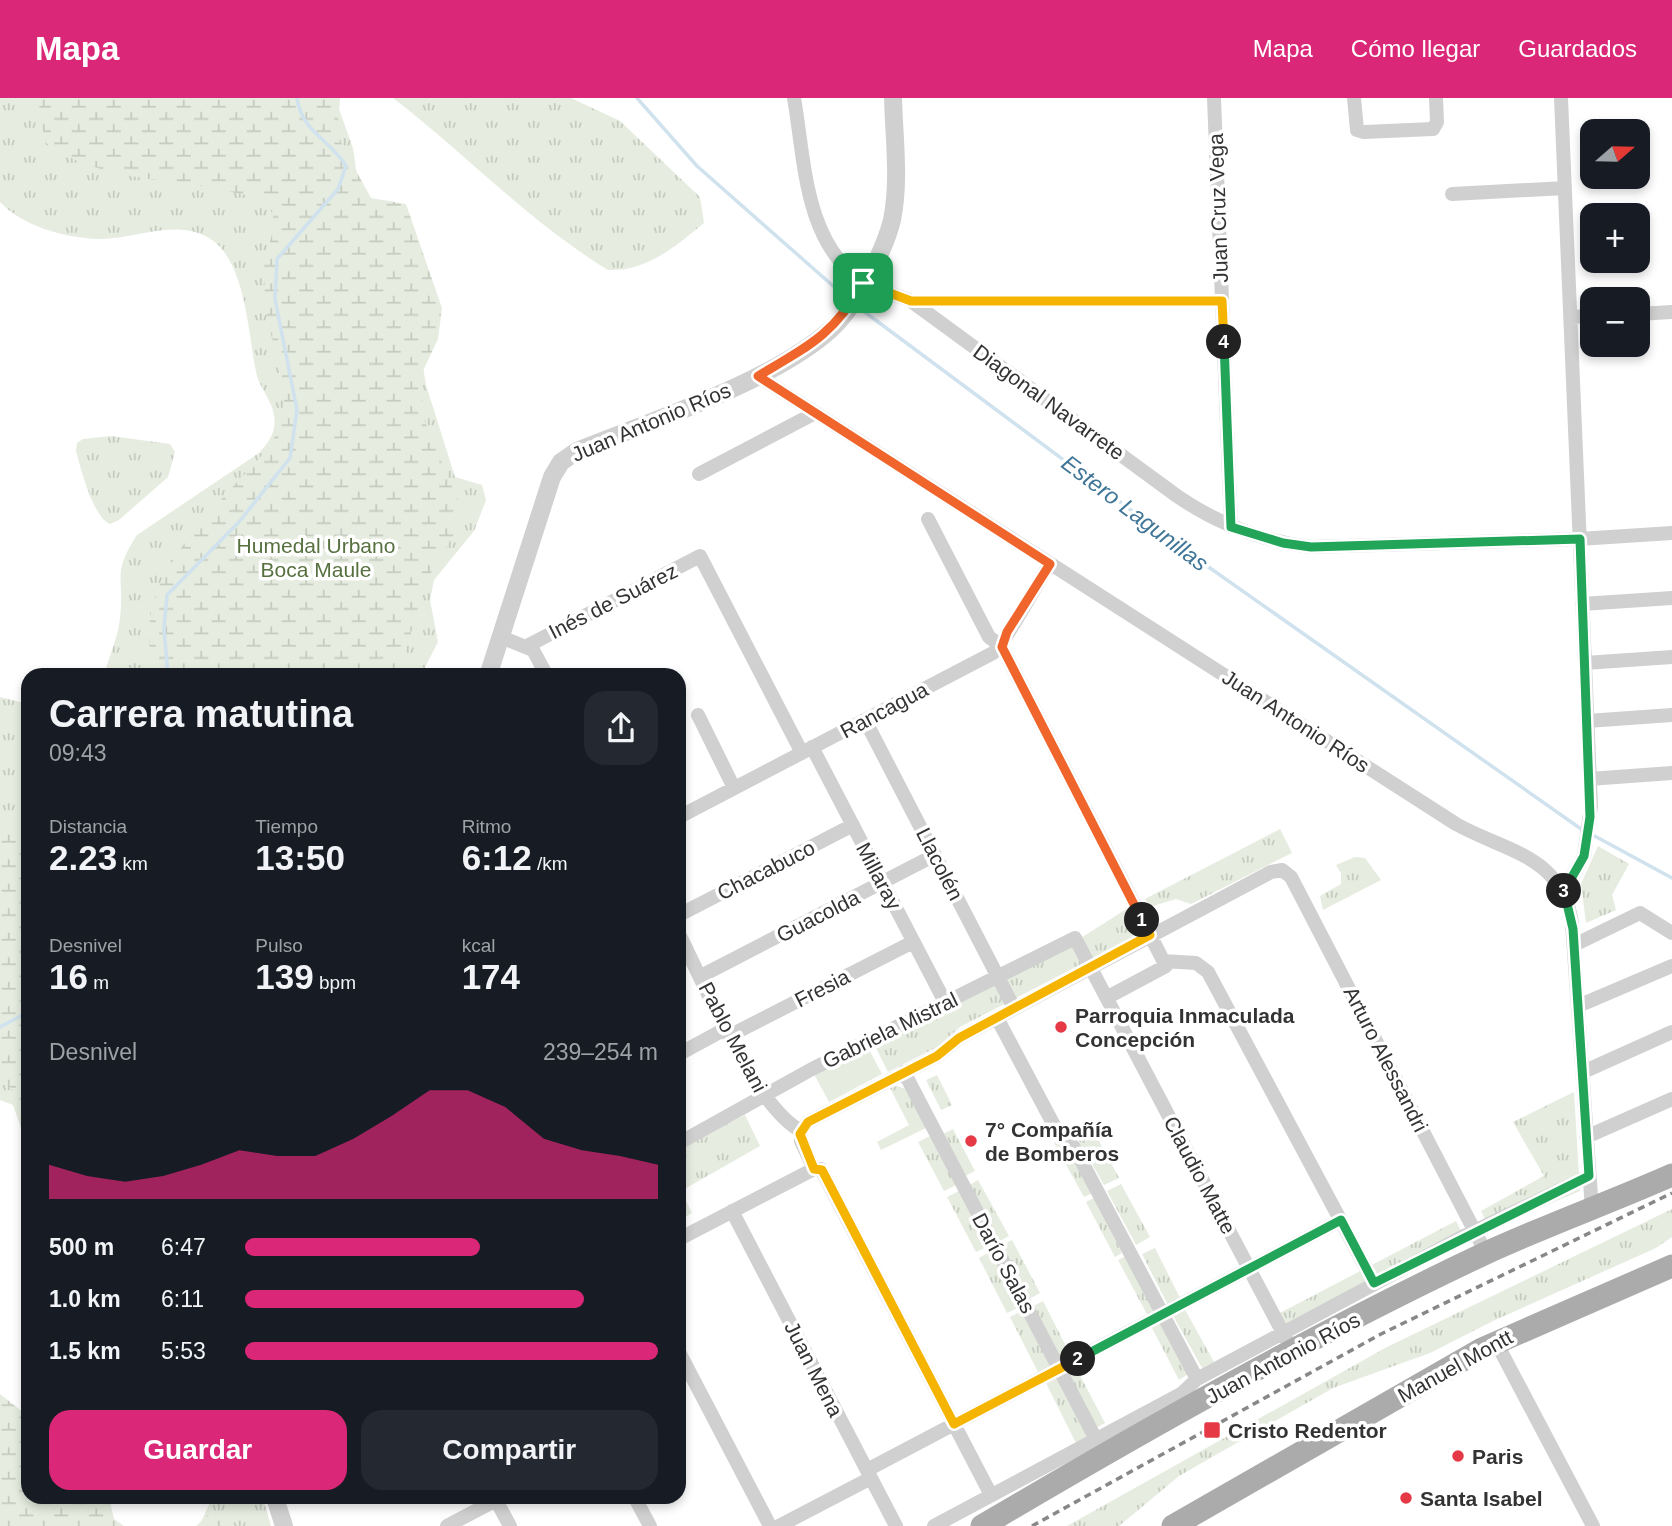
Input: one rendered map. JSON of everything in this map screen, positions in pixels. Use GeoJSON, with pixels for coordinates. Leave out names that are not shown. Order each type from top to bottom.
{"type":"FeatureCollection","features":[{"type":"Feature","properties":{"kind":"main road","name":"Juan Antonio Ríos"},"geometry":{"type":"LineString","coordinates":[[982,1526],[1100,1447],[1288,1342],[1486,1253],[1672,1175]]}},
{"type":"Feature","properties":{"kind":"main road","name":"Manuel Montt"},"geometry":{"type":"LineString","coordinates":[[1173,1526],[1496,1342],[1672,1266]]}},
{"type":"Feature","properties":{"kind":"street"},"geometry":{"type":"LineString","coordinates":[[794,98],[819,229],[859,290]]}},
{"type":"Feature","properties":{"kind":"street","name":"Juan Antonio Ríos"},"geometry":{"type":"LineString","coordinates":[[490,668],[552,477],[561,462],[577,451],[758,376],[822,337],[843,317],[859,290],[891,221],[895,191],[893,98]]}},
{"type":"Feature","properties":{"kind":"street","name":"Juan Cruz Vega"},"geometry":{"type":"LineString","coordinates":[[1214,98],[1231,527]]}},
{"type":"Feature","properties":{"kind":"street"},"geometry":{"type":"LineString","coordinates":[[1354,98],[1354,123],[1357,130],[1364,132],[1433,129],[1437,122],[1436,98]]}},
{"type":"Feature","properties":{"kind":"street"},"geometry":{"type":"LineString","coordinates":[[1561,98],[1590,817],[1581,863],[1564,891],[1570,911],[1574,945],[1592,1210]]}},
{"type":"Feature","properties":{"kind":"street"},"geometry":{"type":"LineString","coordinates":[[1452,194],[1565,188]]}},
{"type":"Feature","properties":{"kind":"street","name":"Diagonal Navarrete"},"geometry":{"type":"LineString","coordinates":[[859,290],[911,301],[1177,496],[1231,527],[1283,543],[1311,547],[1580,539],[1672,533]]}},
{"type":"Feature","properties":{"kind":"street"},"geometry":{"type":"LineString","coordinates":[[911,301],[1222,301]]}},
{"type":"Feature","properties":{"kind":"street"},"geometry":{"type":"LineString","coordinates":[[1650,313],[1672,312]]}},
{"type":"Feature","properties":{"kind":"street"},"geometry":{"type":"LineString","coordinates":[[1570,317],[1580,317]]}},
{"type":"Feature","properties":{"kind":"street","name":"Juan Antonio Ríos"},"geometry":{"type":"LineString","coordinates":[[758,376],[1456,824],[1531,858],[1552,876],[1564,891]]}},
{"type":"Feature","properties":{"kind":"street"},"geometry":{"type":"LineString","coordinates":[[699,474],[815,413]]}},
{"type":"Feature","properties":{"kind":"street"},"geometry":{"type":"LineString","coordinates":[[928,519],[989,637],[1002,647],[1165,963]]}},
{"type":"Feature","properties":{"kind":"street","name":"Inés de Suárez"},"geometry":{"type":"LineString","coordinates":[[527,646],[700,556]]}},
{"type":"Feature","properties":{"kind":"street","name":"Millaray"},"geometry":{"type":"LineString","coordinates":[[700,556],[807,750],[853,825],[946,1003]]}},
{"type":"Feature","properties":{"kind":"street"},"geometry":{"type":"LineString","coordinates":[[1002,647],[1007,632],[1050,564]]}},
{"type":"Feature","properties":{"kind":"street"},"geometry":{"type":"LineString","coordinates":[[1582,604],[1672,598]]}},
{"type":"Feature","properties":{"kind":"street"},"geometry":{"type":"LineString","coordinates":[[500,637],[527,646],[535,652],[543,668]]}},
{"type":"Feature","properties":{"kind":"street","name":"Rancagua"},"geometry":{"type":"LineString","coordinates":[[686,813],[1002,647]]}},
{"type":"Feature","properties":{"kind":"street"},"geometry":{"type":"LineString","coordinates":[[1585,663],[1672,657]]}},
{"type":"Feature","properties":{"kind":"street"},"geometry":{"type":"LineString","coordinates":[[698,715],[734,788]]}},
{"type":"Feature","properties":{"kind":"street"},"geometry":{"type":"LineString","coordinates":[[1587,721],[1672,715]]}},
{"type":"Feature","properties":{"kind":"street","name":"Llacolén"},"geometry":{"type":"LineString","coordinates":[[865,720],[1014,1008]]}},
{"type":"Feature","properties":{"kind":"street"},"geometry":{"type":"LineString","coordinates":[[1589,779],[1672,773]]}},
{"type":"Feature","properties":{"kind":"street","name":"Chacabuco"},"geometry":{"type":"LineString","coordinates":[[686,911],[853,825]]}},
{"type":"Feature","properties":{"kind":"street","name":"Guacolda"},"geometry":{"type":"LineString","coordinates":[[701,976],[935,855]]}},
{"type":"Feature","properties":{"kind":"street","name":"Gabriela Mistral"},"geometry":{"type":"LineString","coordinates":[[801,1131],[808,1122],[904,1072],[997,1017],[1271,872],[1282,870]]}},
{"type":"Feature","properties":{"kind":"street","name":"Arturo Alessandri"},"geometry":{"type":"LineString","coordinates":[[1282,870],[1291,877],[1486,1253]]}},
{"type":"Feature","properties":{"kind":"street"},"geometry":{"type":"LineString","coordinates":[[1574,945],[1640,914],[1672,933]]}},
{"type":"Feature","properties":{"kind":"street","name":"Gabriela Mistral"},"geometry":{"type":"LineString","coordinates":[[686,1139],[864,1042],[1071,939],[1079,941],[1092,967]]}},
{"type":"Feature","properties":{"kind":"street","name":"Fresia"},"geometry":{"type":"LineString","coordinates":[[686,1051],[913,942]]}},
{"type":"Feature","properties":{"kind":"street","name":"Pablo Melani"},"geometry":{"type":"LineString","coordinates":[[686,959],[701,976],[765,1096],[789,1124],[801,1131]]}},
{"type":"Feature","properties":{"kind":"street"},"geometry":{"type":"LineString","coordinates":[[1108,997],[1165,963],[1196,963],[1208,972],[1374,1283]]}},
{"type":"Feature","properties":{"kind":"street"},"geometry":{"type":"LineString","coordinates":[[1578,1006],[1672,966]]}},
{"type":"Feature","properties":{"kind":"street","name":"Claudio Matte"},"geometry":{"type":"LineString","coordinates":[[1092,967],[1288,1342]]}},
{"type":"Feature","properties":{"kind":"street"},"geometry":{"type":"LineString","coordinates":[[997,1017],[1057,1131],[1074,1147],[1197,1379]]}},
{"type":"Feature","properties":{"kind":"street"},"geometry":{"type":"LineString","coordinates":[[1583,1072],[1672,1032]]}},
{"type":"Feature","properties":{"kind":"street","name":"Darío Salas"},"geometry":{"type":"LineString","coordinates":[[904,1072],[1100,1447]]}},
{"type":"Feature","properties":{"kind":"street"},"geometry":{"type":"LineString","coordinates":[[1586,1137],[1672,1099]]}},
{"type":"Feature","properties":{"kind":"street"},"geometry":{"type":"LineString","coordinates":[[801,1131],[801,1141],[991,1495]]}},
{"type":"Feature","properties":{"kind":"street"},"geometry":{"type":"LineString","coordinates":[[686,1235],[817,1168]]}},
{"type":"Feature","properties":{"kind":"street"},"geometry":{"type":"LineString","coordinates":[[934,1526],[991,1495],[1100,1447],[1181,1394],[1197,1379],[1288,1342],[1374,1283],[1589,1176]]}},
{"type":"Feature","properties":{"kind":"street","name":"Juan Mena"},"geometry":{"type":"LineString","coordinates":[[732,1211],[896,1526]]}},
{"type":"Feature","properties":{"kind":"street"},"geometry":{"type":"LineString","coordinates":[[779,1526],[954,1424],[1341,1220]]}},
{"type":"Feature","properties":{"kind":"street"},"geometry":{"type":"LineString","coordinates":[[1496,1342],[1593,1526]]}},
{"type":"Feature","properties":{"kind":"street"},"geometry":{"type":"LineString","coordinates":[[686,1365],[770,1526]]}},
{"type":"Feature","properties":{"kind":"street"},"geometry":{"type":"LineString","coordinates":[[277,1504],[284,1526]]}},
{"type":"Feature","properties":{"kind":"street"},"geometry":{"type":"LineString","coordinates":[[447,1526],[489,1504]]}},
{"type":"Feature","properties":{"kind":"street"},"geometry":{"type":"LineString","coordinates":[[500,1504],[510,1526]]}},
{"type":"Feature","properties":{"kind":"street"},"geometry":{"type":"LineString","coordinates":[[638,1504],[650,1526]]}},
{"type":"Feature","properties":{"kind":"green space","name":"Humedal Urbano Boca Maule"},"geometry":{"type":"Polygon","coordinates":[[[0,98],[335,98],[353,148],[360,197],[421,355],[426,385],[455,477],[482,485],[486,500],[474,531],[434,580],[430,600],[438,642],[425,668],[106,668],[119,625],[124,559],[137,535],[259,453],[271,436],[274,415],[257,376],[239,281],[222,249],[209,238],[182,230],[98,239],[72,236],[32,224],[0,202],[0,98]]]}},
{"type":"Feature","properties":{"kind":"green space","name":"Humedal Urbano Boca Maule"},"geometry":{"type":"Polygon","coordinates":[[[38,98],[340,98],[337,136],[371,198],[406,204],[442,308],[438,339],[420,377],[424,420],[459,503],[454,534],[425,583],[401,668],[151,668],[150,615],[166,572],[200,524],[263,454],[281,421],[284,409],[283,382],[267,317],[264,269],[274,219],[266,205],[248,195],[109,171],[87,165],[45,142],[38,98]]]}},
{"type":"Feature","properties":{"kind":"green space"},"geometry":{"type":"Polygon","coordinates":[[[393,98],[571,98],[620,121],[700,197],[704,223],[671,249],[648,262],[635,267],[608,270],[551,231],[393,98]]]}},
{"type":"Feature","properties":{"kind":"green space"},"geometry":{"type":"Polygon","coordinates":[[[111,436],[170,444],[175,452],[168,477],[119,520],[110,524],[104,520],[93,503],[76,451],[77,443],[83,439],[111,436]]]}},
{"type":"Feature","properties":{"kind":"green space"},"geometry":{"type":"Polygon","coordinates":[[[0,697],[21,702],[21,1128],[13,1105],[0,1100],[0,697]]]}},
{"type":"Feature","properties":{"kind":"green space"},"geometry":{"type":"Polygon","coordinates":[[[0,823],[21,839],[21,1105],[10,1087],[0,1080],[0,823]]]}},
{"type":"Feature","properties":{"kind":"green space"},"geometry":{"type":"Polygon","coordinates":[[[1280,829],[1292,853],[1191,904],[1176,899],[1150,907],[1145,899],[1280,829]]]}},
{"type":"Feature","properties":{"kind":"green space"},"geometry":{"type":"Polygon","coordinates":[[[1598,846],[1629,864],[1612,895],[1616,910],[1586,923],[1581,884],[1598,846]]]}},
{"type":"Feature","properties":{"kind":"green space"},"geometry":{"type":"Polygon","coordinates":[[[1355,857],[1365,858],[1381,880],[1323,910],[1320,896],[1341,884],[1341,873],[1336,865],[1355,857]]]}},
{"type":"Feature","properties":{"kind":"green space"},"geometry":{"type":"Polygon","coordinates":[[[1128,908],[1137,929],[1132,938],[960,1027],[937,1047],[888,1072],[875,1046],[1073,943],[1128,908]]]}},
{"type":"Feature","properties":{"kind":"green space"},"geometry":{"type":"Polygon","coordinates":[[[867,1046],[882,1074],[829,1102],[814,1074],[867,1046]]]}},
{"type":"Feature","properties":{"kind":"green space"},"geometry":{"type":"Polygon","coordinates":[[[937,1075],[952,1105],[941,1110],[926,1080],[937,1075]]]}},
{"type":"Feature","properties":{"kind":"green space"},"geometry":{"type":"Polygon","coordinates":[[[897,1086],[908,1090],[926,1128],[881,1150],[877,1142],[909,1125],[890,1088],[897,1086]]]}},
{"type":"Feature","properties":{"kind":"green space"},"geometry":{"type":"Polygon","coordinates":[[[1574,1092],[1580,1191],[1490,1229],[1481,1211],[1544,1176],[1513,1122],[1574,1092]]]}},
{"type":"Feature","properties":{"kind":"green space"},"geometry":{"type":"Polygon","coordinates":[[[745,1115],[760,1146],[686,1188],[686,1144],[745,1115]]]}},
{"type":"Feature","properties":{"kind":"green space"},"geometry":{"type":"Polygon","coordinates":[[[1090,1124],[1119,1178],[1104,1185],[1078,1139],[1071,1135],[1090,1124]]]}},
{"type":"Feature","properties":{"kind":"green space"},"geometry":{"type":"Polygon","coordinates":[[[953,1129],[975,1171],[965,1176],[943,1134],[953,1129]]]}},
{"type":"Feature","properties":{"kind":"green space"},"geometry":{"type":"Polygon","coordinates":[[[930,1136],[956,1185],[944,1191],[918,1142],[930,1136]]]}},
{"type":"Feature","properties":{"kind":"green space"},"geometry":{"type":"Polygon","coordinates":[[[1060,1140],[1093,1193],[1084,1197],[1054,1143],[1060,1140]]]}},
{"type":"Feature","properties":{"kind":"green space"},"geometry":{"type":"Polygon","coordinates":[[[978,1180],[1009,1236],[998,1242],[968,1186],[978,1180]]]}},
{"type":"Feature","properties":{"kind":"green space"},"geometry":{"type":"Polygon","coordinates":[[[1121,1184],[1150,1237],[1136,1245],[1107,1191],[1121,1184]]]}},
{"type":"Feature","properties":{"kind":"green space"},"geometry":{"type":"Polygon","coordinates":[[[959,1191],[988,1246],[976,1252],[947,1197],[959,1191]]]}},
{"type":"Feature","properties":{"kind":"green space"},"geometry":{"type":"Polygon","coordinates":[[[1094,1198],[1122,1253],[1115,1257],[1086,1202],[1094,1198]]]}},
{"type":"Feature","properties":{"kind":"green space"},"geometry":{"type":"Polygon","coordinates":[[[686,1201],[692,1213],[686,1216],[686,1201]]]}},
{"type":"Feature","properties":{"kind":"green space"},"geometry":{"type":"Polygon","coordinates":[[[1672,1209],[1672,1237],[1656,1248],[1493,1321],[1430,1353],[1333,1388],[1179,1476],[1119,1526],[1067,1526],[1387,1347],[1672,1209]]]}},
{"type":"Feature","properties":{"kind":"green space"},"geometry":{"type":"Polygon","coordinates":[[[1456,1221],[1465,1239],[1286,1332],[1278,1314],[1456,1221]]]}},
{"type":"Feature","properties":{"kind":"green space"},"geometry":{"type":"Polygon","coordinates":[[[1012,1240],[1040,1293],[1029,1299],[1001,1246],[1012,1240]]]}},
{"type":"Feature","properties":{"kind":"green space"},"geometry":{"type":"Polygon","coordinates":[[[1155,1248],[1181,1300],[1169,1307],[1142,1254],[1155,1248]]]}},
{"type":"Feature","properties":{"kind":"green space"},"geometry":{"type":"Polygon","coordinates":[[[991,1251],[1020,1307],[1007,1313],[979,1258],[991,1251]]]}},
{"type":"Feature","properties":{"kind":"green space"},"geometry":{"type":"Polygon","coordinates":[[[1126,1256],[1158,1314],[1149,1318],[1118,1260],[1126,1256]]]}},
{"type":"Feature","properties":{"kind":"green space"},"geometry":{"type":"Polygon","coordinates":[[[1043,1301],[1073,1360],[1061,1366],[1031,1307],[1043,1301]]]}},
{"type":"Feature","properties":{"kind":"green space"},"geometry":{"type":"Polygon","coordinates":[[[1183,1306],[1214,1362],[1202,1368],[1171,1312],[1183,1306]]]}},
{"type":"Feature","properties":{"kind":"green space"},"geometry":{"type":"Polygon","coordinates":[[[1023,1310],[1054,1371],[1041,1378],[1010,1317],[1023,1310]]]}},
{"type":"Feature","properties":{"kind":"green space"},"geometry":{"type":"Polygon","coordinates":[[[1160,1322],[1188,1374],[1179,1380],[1151,1326],[1160,1322]]]}},
{"type":"Feature","properties":{"kind":"green space"},"geometry":{"type":"Polygon","coordinates":[[[1074,1364],[1105,1423],[1096,1428],[1065,1369],[1074,1364]]]}},
{"type":"Feature","properties":{"kind":"green space"},"geometry":{"type":"Polygon","coordinates":[[[1056,1375],[1088,1437],[1076,1443],[1045,1381],[1056,1375]]]}},
{"type":"Feature","properties":{"kind":"green space"},"geometry":{"type":"Polygon","coordinates":[[[0,1394],[21,1410],[21,1504],[110,1504],[114,1519],[124,1526],[0,1526],[0,1394]]]}},
{"type":"Feature","properties":{"kind":"green space"},"geometry":{"type":"Polygon","coordinates":[[[209,1504],[265,1504],[271,1526],[199,1526],[209,1504]]]}},
{"type":"Feature","properties":{"kind":"green space"},"geometry":{"type":"Polygon","coordinates":[[[218,1512],[231,1522],[231,1526],[196,1526],[210,1513],[218,1512]]]}},
{"type":"Feature","properties":{"kind":"waterway"},"geometry":{"type":"LineString","coordinates":[[167,668],[164,629],[167,595],[239,522],[290,458],[297,410],[275,299],[277,259],[338,189],[346,166],[310,128],[297,98]]}},
{"type":"Feature","properties":{"kind":"waterway","name":"Estero Lagunillas"},"geometry":{"type":"LineString","coordinates":[[637,98],[697,166],[849,300]]}},
{"type":"Feature","properties":{"kind":"waterway","name":"Estero Lagunillas"},"geometry":{"type":"LineString","coordinates":[[858,307],[1190,554],[1584,831]]}},
{"type":"Feature","properties":{"kind":"waterway","name":"Estero Lagunillas"},"geometry":{"type":"LineString","coordinates":[[1591,834],[1672,878]]}},
{"type":"Feature","properties":{"kind":"waterway"},"geometry":{"type":"LineString","coordinates":[[0,1027],[21,1016]]}},
{"type":"Feature","properties":{"kind":"railway"},"geometry":{"type":"LineString","coordinates":[[1032,1526],[1381,1334],[1672,1193]]}},
{"type":"Feature","properties":{"kind":"place","name":"Parroquia Inmaculada Concepción"},"geometry":{"type":"Point","coordinates":[1061,1027]}},
{"type":"Feature","properties":{"kind":"place","name":"7° Compañía de Bomberos"},"geometry":{"type":"Point","coordinates":[971,1141]}},
{"type":"Feature","properties":{"kind":"place","name":"Cristo Redentor"},"geometry":{"type":"Point","coordinates":[1212,1430]}},
{"type":"Feature","properties":{"kind":"place","name":"Paris"},"geometry":{"type":"Point","coordinates":[1458,1456]}},
{"type":"Feature","properties":{"kind":"place","name":"Santa Isabel"},"geometry":{"type":"Point","coordinates":[1406,1498]}},
{"type":"Feature","properties":{"kind":"route"},"geometry":{"type":"LineString","coordinates":[[863,283],[911,301],[1222,301],[1231,527],[1270,540],[1311,547],[1580,539],[1591,806],[1584,856],[1564,891],[1573,929],[1589,1176],[1374,1283],[1341,1220],[954,1424],[822,1170],[814,1169],[801,1141],[802,1128],[808,1122],[937,1056],[959,1038],[1150,935],[1002,647],[1007,632],[1050,564],[758,376],[830,331],[843,317],[863,283]]}}]}
